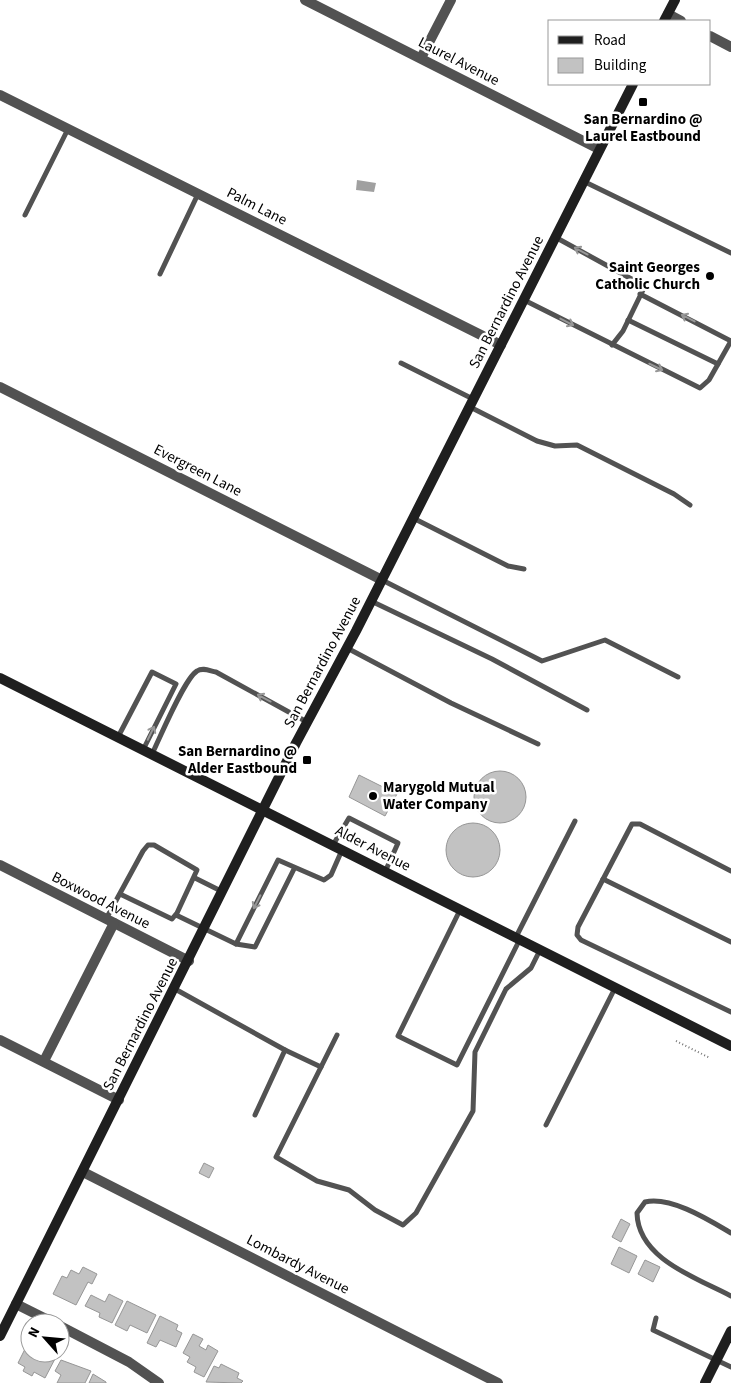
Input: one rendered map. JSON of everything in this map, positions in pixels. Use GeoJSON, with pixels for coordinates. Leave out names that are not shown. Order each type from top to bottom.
{"type":"FeatureCollection","features":[{"type":"Feature","properties":{"kind":"main road"},"geometry":{"type":"LineString","coordinates":[[666,18],[675,0]]}},
{"type":"Feature","properties":{"kind":"main road","name":"San Bernardino Avenue"},"geometry":{"type":"LineString","coordinates":[[0,1336],[307,722],[382,580],[631,85]]}},
{"type":"Feature","properties":{"kind":"main road","name":"Alder Avenue"},"geometry":{"type":"LineString","coordinates":[[0,678],[264,809],[731,1046]]}},
{"type":"Feature","properties":{"kind":"main road"},"geometry":{"type":"LineString","coordinates":[[705,1383],[731,1330]]}},
{"type":"Feature","properties":{"kind":"street","name":"Laurel Avenue"},"geometry":{"type":"LineString","coordinates":[[305,0],[599,149]]}},
{"type":"Feature","properties":{"kind":"street"},"geometry":{"type":"LineString","coordinates":[[421,58],[451,0]]}},
{"type":"Feature","properties":{"kind":"street"},"geometry":{"type":"LineString","coordinates":[[711,37],[731,47]]}},
{"type":"Feature","properties":{"kind":"street","name":"Palm Lane"},"geometry":{"type":"LineString","coordinates":[[0,95],[501,345]]}},
{"type":"Feature","properties":{"kind":"street","name":"Evergreen Lane"},"geometry":{"type":"LineString","coordinates":[[0,387],[382,580]]}},
{"type":"Feature","properties":{"kind":"street","name":"Boxwood Avenue"},"geometry":{"type":"LineString","coordinates":[[0,865],[189,961]]}},
{"type":"Feature","properties":{"kind":"street"},"geometry":{"type":"LineString","coordinates":[[44,1061],[110,921]]}},
{"type":"Feature","properties":{"kind":"street"},"geometry":{"type":"LineString","coordinates":[[0,1040],[119,1100]]}},
{"type":"Feature","properties":{"kind":"street","name":"Lombardy Avenue"},"geometry":{"type":"LineString","coordinates":[[83,1172],[498,1383]]}},
{"type":"Feature","properties":{"kind":"street"},"geometry":{"type":"LineString","coordinates":[[16,1304],[34,1313]]}},
{"type":"Feature","properties":{"kind":"street"},"geometry":{"type":"LineString","coordinates":[[70,1331],[129,1362],[159,1383]]}},
{"type":"Feature","properties":{"kind":"lane"},"geometry":{"type":"LineString","coordinates":[[25,215],[68,128]]}},
{"type":"Feature","properties":{"kind":"lane"},"geometry":{"type":"LineString","coordinates":[[583,181],[731,252]]}},
{"type":"Feature","properties":{"kind":"lane"},"geometry":{"type":"LineString","coordinates":[[160,274],[198,194]]}},
{"type":"Feature","properties":{"kind":"lane"},"geometry":{"type":"LineString","coordinates":[[555,237],[637,282],[643,290],[612,346]]}},
{"type":"Feature","properties":{"kind":"lane"},"geometry":{"type":"LineString","coordinates":[[523,300],[612,346],[700,388],[709,380],[731,342],[640,294]]}},
{"type":"Feature","properties":{"kind":"lane"},"geometry":{"type":"LineString","coordinates":[[628,320],[718,364]]}},
{"type":"Feature","properties":{"kind":"lane"},"geometry":{"type":"LineString","coordinates":[[401,362],[471,403],[506,428],[537,441],[555,446],[577,445],[674,494],[690,505]]}},
{"type":"Feature","properties":{"kind":"lane"},"geometry":{"type":"LineString","coordinates":[[413,518],[508,566],[524,569]]}},
{"type":"Feature","properties":{"kind":"lane"},"geometry":{"type":"LineString","coordinates":[[382,580],[542,661],[605,640],[678,677]]}},
{"type":"Feature","properties":{"kind":"lane"},"geometry":{"type":"LineString","coordinates":[[371,601],[492,659],[587,710]]}},
{"type":"Feature","properties":{"kind":"lane"},"geometry":{"type":"LineString","coordinates":[[347,647],[451,703],[538,744]]}},
{"type":"Feature","properties":{"kind":"lane"},"geometry":{"type":"LineString","coordinates":[[148,752],[188,682],[197,671],[205,669],[216,672],[307,722]]}},
{"type":"Feature","properties":{"kind":"lane"},"geometry":{"type":"LineString","coordinates":[[118,737],[152,672],[176,684],[159,717],[148,752]]}},
{"type":"Feature","properties":{"kind":"lane"},"geometry":{"type":"LineString","coordinates":[[236,944],[278,860],[294,869],[300,868],[324,880],[331,874],[338,847],[349,818],[398,843],[385,872]]}},
{"type":"Feature","properties":{"kind":"lane"},"geometry":{"type":"LineString","coordinates":[[460,909],[398,1036],[458,1066],[575,821]]}},
{"type":"Feature","properties":{"kind":"lane"},"geometry":{"type":"LineString","coordinates":[[731,871],[640,824],[632,824],[628,828],[578,927],[577,935],[581,940],[731,1012]]}},
{"type":"Feature","properties":{"kind":"lane"},"geometry":{"type":"LineString","coordinates":[[110,921],[120,894],[143,851],[151,844],[195,867],[197,872],[176,915],[168,919],[120,894]]}},
{"type":"Feature","properties":{"kind":"lane"},"geometry":{"type":"LineString","coordinates":[[176,915],[236,944],[256,946],[294,869]]}},
{"type":"Feature","properties":{"kind":"lane"},"geometry":{"type":"LineString","coordinates":[[194,878],[223,892]]}},
{"type":"Feature","properties":{"kind":"lane"},"geometry":{"type":"LineString","coordinates":[[603,879],[731,942]]}},
{"type":"Feature","properties":{"kind":"lane"},"geometry":{"type":"LineString","coordinates":[[337,1035],[276,1157],[317,1181],[349,1190],[375,1210],[403,1225],[416,1213],[473,1111],[475,1052],[506,989],[531,968],[540,950]]}},
{"type":"Feature","properties":{"kind":"lane"},"geometry":{"type":"LineString","coordinates":[[175,988],[285,1050],[321,1068]]}},
{"type":"Feature","properties":{"kind":"lane"},"geometry":{"type":"LineString","coordinates":[[546,1124],[615,988]]}},
{"type":"Feature","properties":{"kind":"lane"},"geometry":{"type":"LineString","coordinates":[[254,1115],[285,1050]]}},
{"type":"Feature","properties":{"kind":"lane"},"geometry":{"type":"LineString","coordinates":[[731,1233],[699,1215],[660,1200],[645,1202],[637,1213],[640,1232],[659,1256],[731,1296]]}},
{"type":"Feature","properties":{"kind":"lane"},"geometry":{"type":"LineString","coordinates":[[656,1318],[653,1330],[731,1367]]}},
{"type":"Feature","properties":{"kind":"path"},"geometry":{"type":"LineString","coordinates":[[76,888],[109,905]]}},
{"type":"Feature","properties":{"kind":"path"},"geometry":{"type":"LineString","coordinates":[[676,1041],[710,1058]]}},
{"type":"Feature","properties":{"kind":"shaded area"},"geometry":{"type":"Polygon","coordinates":[[[357,180],[376,183],[374,192],[356,190],[357,180]]]}},
{"type":"Feature","properties":{"kind":"building"},"geometry":{"type":"Polygon","coordinates":[[[495,771],[505,771],[519,778],[526,792],[526,802],[519,816],[505,823],[495,823],[485,819],[478,812],[474,802],[474,792],[478,782],[485,775],[495,771]]]}},
{"type":"Feature","properties":{"kind":"building","name":"Marygold Mutual Water Company"},"geometry":{"type":"Polygon","coordinates":[[[359,775],[397,794],[385,816],[349,797],[359,775]]]}},
{"type":"Feature","properties":{"kind":"building"},"geometry":{"type":"Polygon","coordinates":[[[473,823],[483,825],[492,831],[498,840],[500,850],[498,860],[492,869],[483,875],[473,877],[463,875],[454,869],[448,860],[446,850],[448,840],[454,831],[463,825],[473,823]]]}},
{"type":"Feature","properties":{"kind":"building"},"geometry":{"type":"Polygon","coordinates":[[[204,1163],[214,1168],[209,1178],[199,1173],[204,1163]]]}},
{"type":"Feature","properties":{"kind":"building"},"geometry":{"type":"Polygon","coordinates":[[[621,1219],[630,1224],[621,1242],[612,1237],[621,1219]]]}},
{"type":"Feature","properties":{"kind":"building"},"geometry":{"type":"Polygon","coordinates":[[[619,1247],[637,1256],[629,1273],[611,1264],[619,1247]]]}},
{"type":"Feature","properties":{"kind":"building"},"geometry":{"type":"Polygon","coordinates":[[[645,1260],[660,1267],[653,1282],[638,1274],[645,1260]]]}},
{"type":"Feature","properties":{"kind":"building"},"geometry":{"type":"Polygon","coordinates":[[[83,1267],[97,1274],[92,1284],[88,1282],[76,1305],[53,1294],[62,1276],[67,1278],[71,1270],[79,1274],[83,1267]]]}},
{"type":"Feature","properties":{"kind":"building"},"geometry":{"type":"Polygon","coordinates":[[[109,1294],[123,1301],[112,1323],[99,1317],[100,1313],[85,1306],[91,1295],[105,1302],[109,1294]]]}},
{"type":"Feature","properties":{"kind":"building"},"geometry":{"type":"Polygon","coordinates":[[[127,1301],[156,1315],[147,1333],[130,1325],[127,1331],[115,1325],[127,1301]]]}},
{"type":"Feature","properties":{"kind":"building"},"geometry":{"type":"Polygon","coordinates":[[[160,1316],[178,1325],[176,1330],[182,1333],[176,1347],[160,1340],[156,1347],[147,1343],[160,1316]]]}},
{"type":"Feature","properties":{"kind":"building"},"geometry":{"type":"Polygon","coordinates":[[[193,1334],[203,1339],[199,1346],[206,1350],[208,1345],[218,1351],[204,1377],[194,1372],[196,1367],[187,1362],[190,1357],[183,1353],[193,1334]]]}},
{"type":"Feature","properties":{"kind":"building"},"geometry":{"type":"Polygon","coordinates":[[[20,1359],[20,1363],[53,1363],[45,1378],[34,1372],[32,1376],[23,1371],[25,1367],[18,1363],[20,1359]]]}},
{"type":"Feature","properties":{"kind":"building"},"geometry":{"type":"Polygon","coordinates":[[[59,1363],[69,1363],[91,1371],[85,1383],[57,1383],[61,1375],[55,1371],[59,1363]]]}},
{"type":"Feature","properties":{"kind":"building"},"geometry":{"type":"Polygon","coordinates":[[[221,1364],[239,1373],[237,1378],[243,1381],[241,1383],[206,1382],[214,1366],[219,1368],[221,1364]]]}},
{"type":"Feature","properties":{"kind":"building"},"geometry":{"type":"Polygon","coordinates":[[[93,1374],[106,1382],[106,1383],[89,1383],[93,1374]]]}},
{"type":"Feature","properties":{"kind":"place","name":"San Bernardino @ Laurel Eastbound"},"geometry":{"type":"Point","coordinates":[643,102]}},
{"type":"Feature","properties":{"kind":"place","name":"Saint Georges Catholic Church"},"geometry":{"type":"Point","coordinates":[710,276]}},
{"type":"Feature","properties":{"kind":"place","name":"San Bernardino @ Alder Eastbound"},"geometry":{"type":"Point","coordinates":[307,760]}},
{"type":"Feature","properties":{"kind":"place","name":"Marygold Mutual Water Company"},"geometry":{"type":"Point","coordinates":[373,796]}}]}
